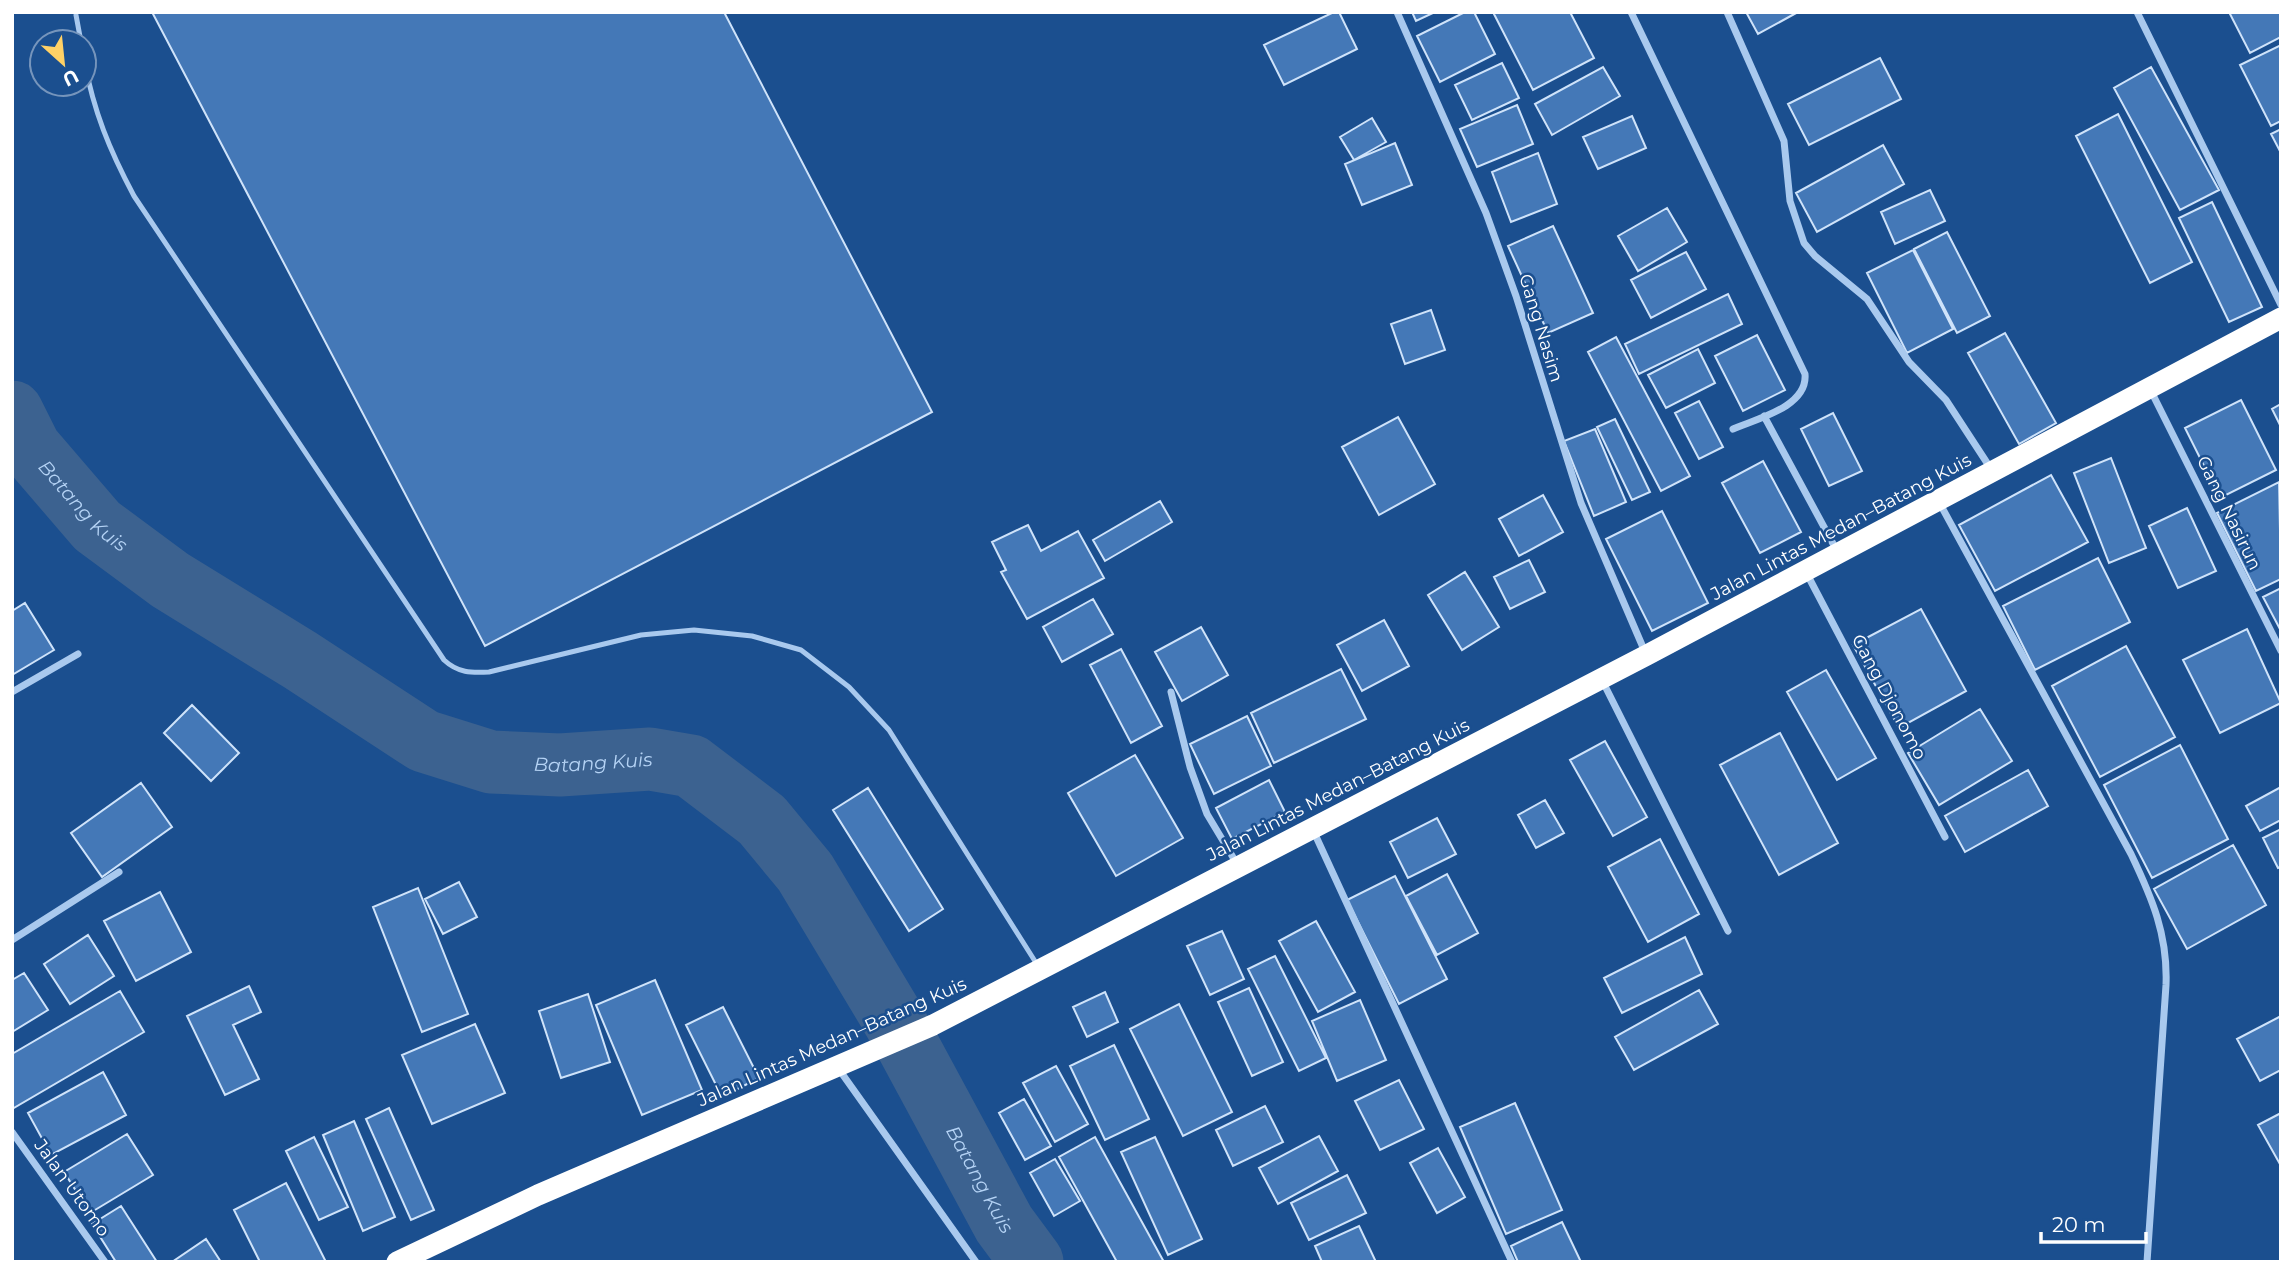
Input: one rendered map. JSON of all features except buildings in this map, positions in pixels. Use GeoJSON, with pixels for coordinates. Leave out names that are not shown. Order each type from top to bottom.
{"type":"FeatureCollection","features":[{"type":"Feature","properties":{"kind":"highway","name":"Jalan Lintas Medan–Batang Kuis"},"geometry":{"type":"LineString","coordinates":[[397,1262],[538,1195],[933,1025],[1806,572],[2281,318]]}},
{"type":"Feature","properties":{"kind":"street","name":"Gang Nasim"},"geometry":{"type":"LineString","coordinates":[[1397,12],[1486,213],[1516,296],[1581,503],[1647,655]]}},
{"type":"Feature","properties":{"kind":"street"},"geometry":{"type":"LineString","coordinates":[[1631,12],[1805,374],[1803,388],[1794,401],[1733,429]]}},
{"type":"Feature","properties":{"kind":"street"},"geometry":{"type":"LineString","coordinates":[[1727,12],[1784,141],[1790,201],[1804,243],[1847,280],[1879,314],[1909,362],[1946,400],[1968,429],[1993,472]]}},
{"type":"Feature","properties":{"kind":"street"},"geometry":{"type":"LineString","coordinates":[[2137,12],[2281,305]]}},
{"type":"Feature","properties":{"kind":"street","name":"Gang Nasirun"},"geometry":{"type":"LineString","coordinates":[[2149,388],[2281,652]]}},
{"type":"Feature","properties":{"kind":"street"},"geometry":{"type":"LineString","coordinates":[[1764,416],[1839,554]]}},
{"type":"Feature","properties":{"kind":"street"},"geometry":{"type":"LineString","coordinates":[[1939,501],[2130,854],[2155,905],[2163,931],[2167,955],[2166,985],[2147,1262]]}},
{"type":"Feature","properties":{"kind":"street","name":"Gang Djonomo"},"geometry":{"type":"LineString","coordinates":[[1806,572],[1945,837]]}},
{"type":"Feature","properties":{"kind":"street"},"geometry":{"type":"LineString","coordinates":[[12,692],[78,654]]}},
{"type":"Feature","properties":{"kind":"street"},"geometry":{"type":"LineString","coordinates":[[1601,678],[1728,931]]}},
{"type":"Feature","properties":{"kind":"street"},"geometry":{"type":"LineString","coordinates":[[1171,692],[1207,814],[1239,867]]}},
{"type":"Feature","properties":{"kind":"street"},"geometry":{"type":"LineString","coordinates":[[1313,830],[1512,1262]]}},
{"type":"Feature","properties":{"kind":"street"},"geometry":{"type":"LineString","coordinates":[[12,940],[119,873]]}},
{"type":"Feature","properties":{"kind":"street"},"geometry":{"type":"LineString","coordinates":[[837,1068],[976,1262]]}},
{"type":"Feature","properties":{"kind":"street","name":"Jalan Utomo"},"geometry":{"type":"LineString","coordinates":[[12,1132],[105,1262]]}},
{"type":"Feature","properties":{"kind":"lane"},"geometry":{"type":"LineString","coordinates":[[76,15],[78,28]]}},
{"type":"Feature","properties":{"kind":"lane"},"geometry":{"type":"LineString","coordinates":[[91,98],[106,144],[134,196],[443,660],[452,668],[467,673],[489,672],[641,635],[695,630],[752,636],[801,650],[849,687],[889,730],[1040,969]]}},
{"type":"Feature","properties":{"kind":"waterway","name":"Batang Kuis"},"geometry":{"type":"LineString","coordinates":[[12,412],[30,448],[97,526],[170,580],[424,741],[491,762],[560,765],[650,759],[691,766],[762,820],[805,872],[895,1022],[1004,1224],[1032,1262]]}}]}
